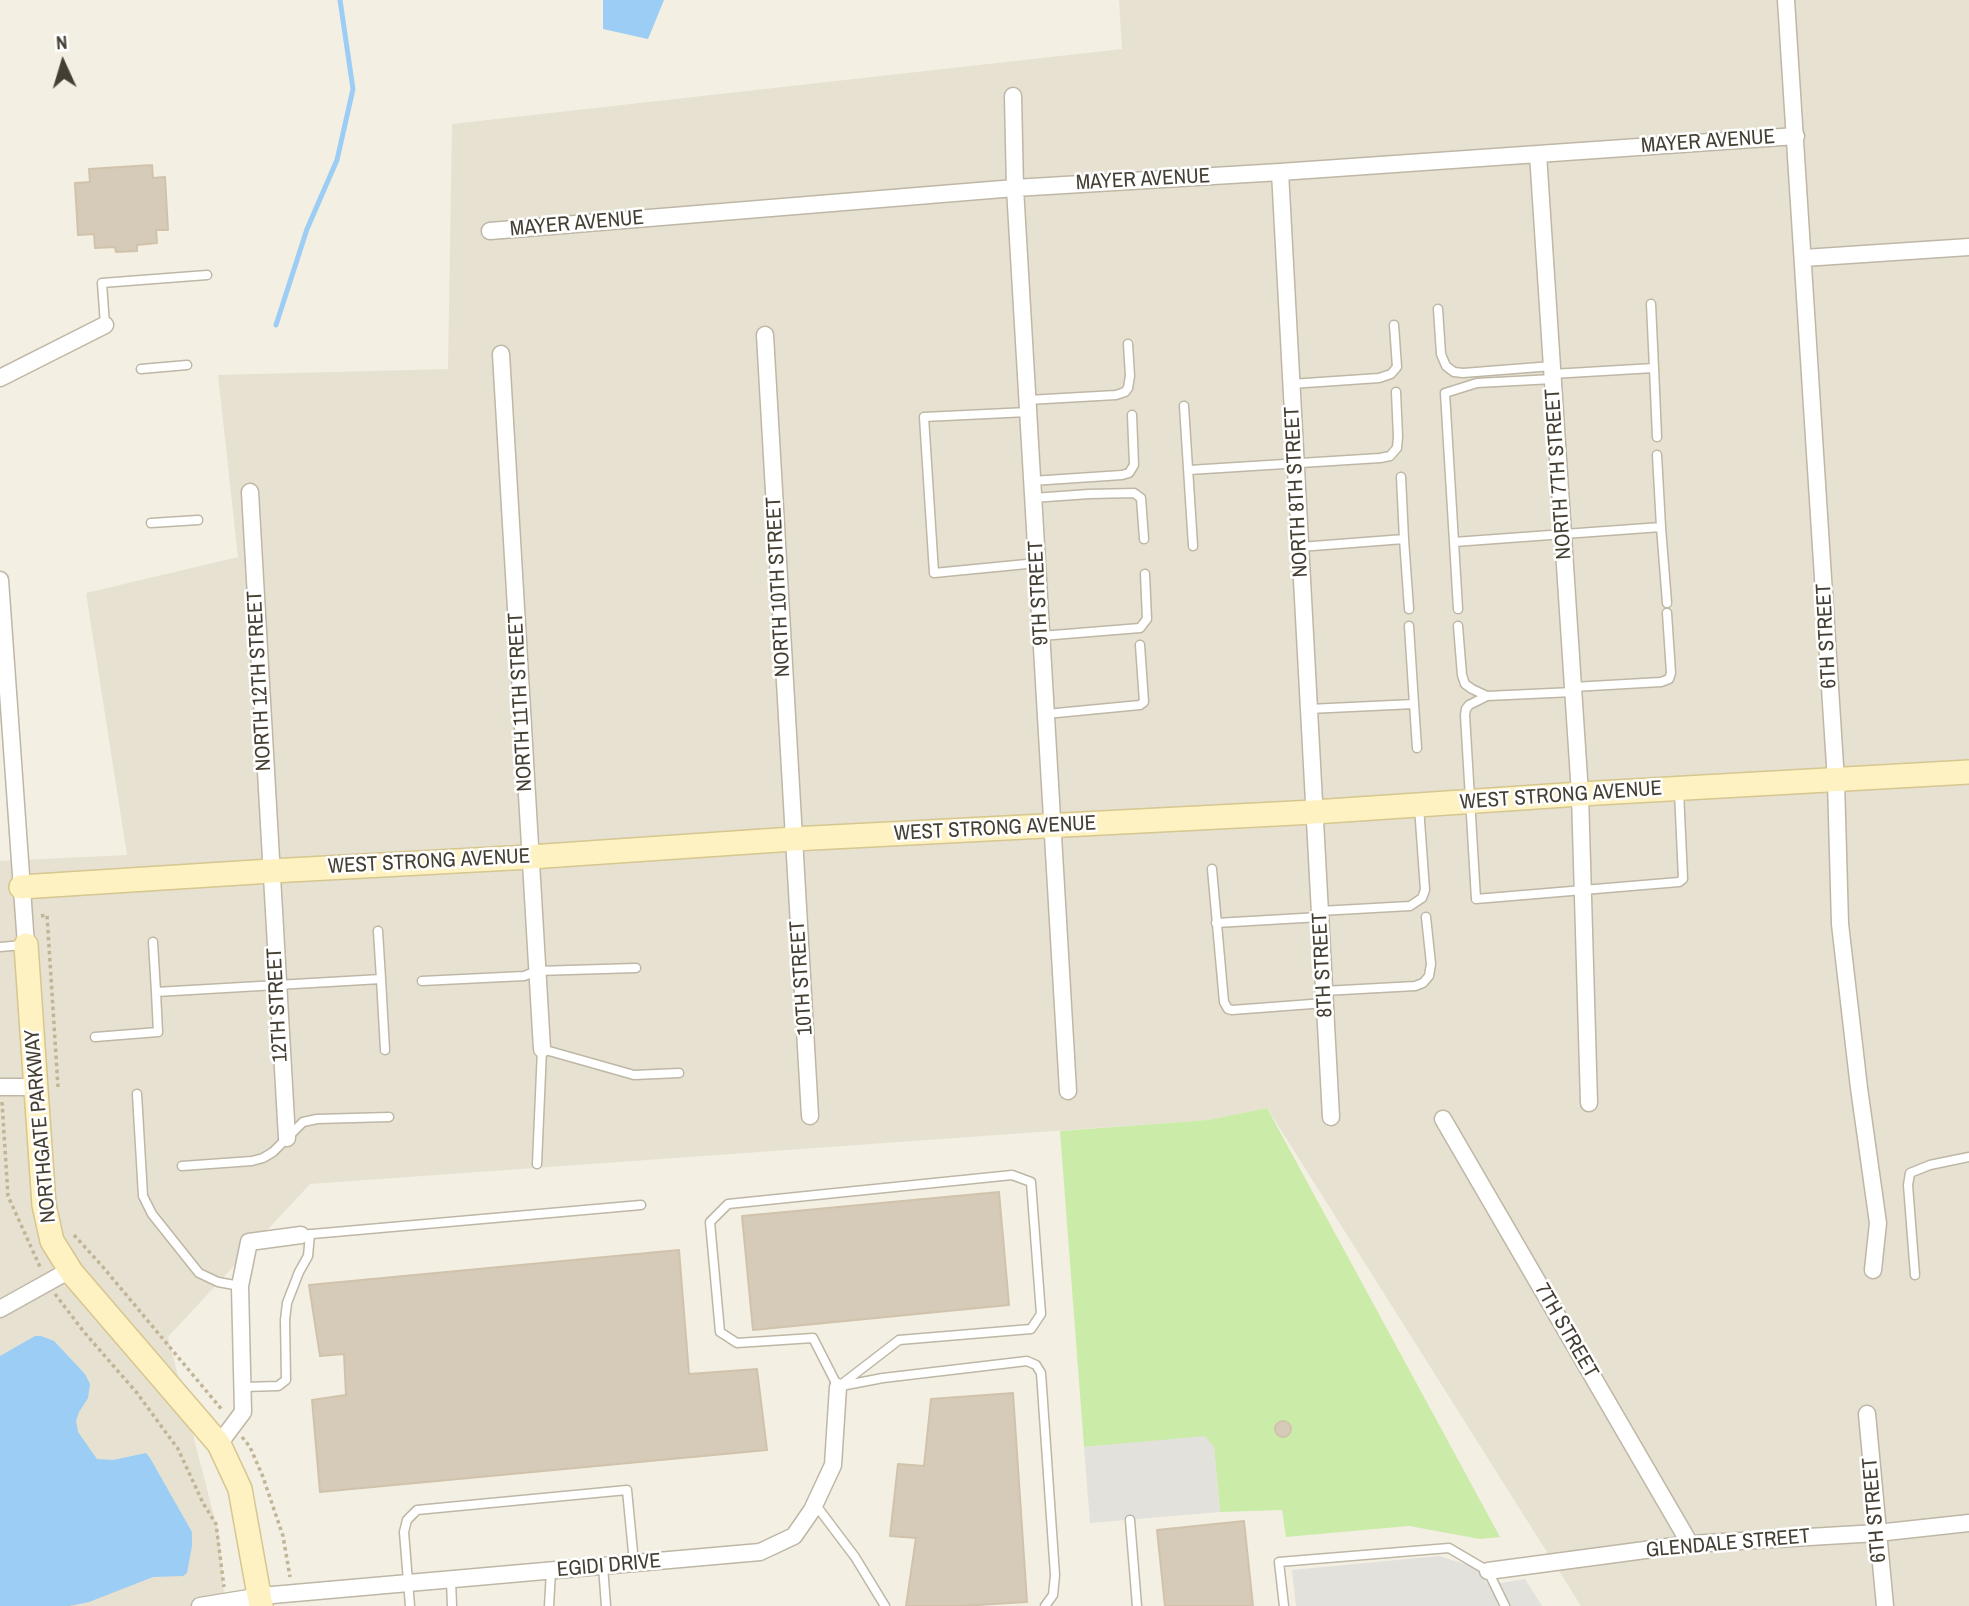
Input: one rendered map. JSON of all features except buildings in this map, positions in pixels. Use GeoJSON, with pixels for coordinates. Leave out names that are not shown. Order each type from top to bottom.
{"type":"FeatureCollection","features":[{"type":"Feature","properties":{"kind":"street","name":"6TH STREET"},"geometry":{"type":"LineString","coordinates":[[1786,0],[1836,781],[1840,924],[1858,1088],[1878,1223],[1872,1270]]}},
{"type":"Feature","properties":{"kind":"street","name":"9TH STREET"},"geometry":{"type":"LineString","coordinates":[[1013,96],[1015,188],[1068,1091]]}},
{"type":"Feature","properties":{"kind":"street","name":"MAYER AVENUE"},"geometry":{"type":"LineString","coordinates":[[490,231],[1015,188],[1796,136]]}},
{"type":"Feature","properties":{"kind":"street","name":"NORTH 7TH STREET"},"geometry":{"type":"LineString","coordinates":[[1538,154],[1580,794]]}},
{"type":"Feature","properties":{"kind":"street","name":"NORTH 8TH STREET"},"geometry":{"type":"LineString","coordinates":[[1280,172],[1314,812]]}},
{"type":"Feature","properties":{"kind":"street"},"geometry":{"type":"LineString","coordinates":[[1804,258],[1969,247]]}},
{"type":"Feature","properties":{"kind":"street"},"geometry":{"type":"LineString","coordinates":[[0,378],[105,325]]}},
{"type":"Feature","properties":{"kind":"street","name":"NORTH 10TH STREET"},"geometry":{"type":"LineString","coordinates":[[765,335],[793,839]]}},
{"type":"Feature","properties":{"kind":"street","name":"NORTH 11TH STREET"},"geometry":{"type":"LineString","coordinates":[[501,354],[542,1049]]}},
{"type":"Feature","properties":{"kind":"street","name":"NORTH 12TH STREET"},"geometry":{"type":"LineString","coordinates":[[250,492],[271,871]]}},
{"type":"Feature","properties":{"kind":"street","name":"NORTHGATE PARKWAY"},"geometry":{"type":"LineString","coordinates":[[0,580],[6,733],[26,945],[47,1089],[44,1205],[52,1241],[70,1270],[219,1444],[240,1489],[261,1601]]}},
{"type":"Feature","properties":{"kind":"street","name":"WEST STRONG AVENUE"},"geometry":{"type":"LineString","coordinates":[[22,887],[530,858],[793,839],[1314,812],[1969,772]]}},
{"type":"Feature","properties":{"kind":"street"},"geometry":{"type":"LineString","coordinates":[[1580,794],[1589,1103]]}},
{"type":"Feature","properties":{"kind":"street","name":"8TH STREET"},"geometry":{"type":"LineString","coordinates":[[1314,812],[1331,1117]]}},
{"type":"Feature","properties":{"kind":"street","name":"10TH STREET"},"geometry":{"type":"LineString","coordinates":[[793,839],[810,1116]]}},
{"type":"Feature","properties":{"kind":"street","name":"12TH STREET"},"geometry":{"type":"LineString","coordinates":[[271,871],[286,1138]]}},
{"type":"Feature","properties":{"kind":"street"},"geometry":{"type":"LineString","coordinates":[[0,1087],[47,1089]]}},
{"type":"Feature","properties":{"kind":"street","name":"7TH STREET"},"geometry":{"type":"LineString","coordinates":[[1443,1119],[1690,1544]]}},
{"type":"Feature","properties":{"kind":"street"},"geometry":{"type":"LineString","coordinates":[[219,1444],[243,1412],[240,1286],[249,1242],[305,1235]]}},
{"type":"Feature","properties":{"kind":"street"},"geometry":{"type":"LineString","coordinates":[[0,1309],[70,1270]]}},
{"type":"Feature","properties":{"kind":"street","name":"EGIDI DRIVE"},"geometry":{"type":"LineString","coordinates":[[200,1606],[261,1601],[291,1594],[760,1552],[794,1536],[815,1504],[833,1465],[838,1387]]}},
{"type":"Feature","properties":{"kind":"street","name":"6TH STREET"},"geometry":{"type":"LineString","coordinates":[[1867,1414],[1885,1606]]}},
{"type":"Feature","properties":{"kind":"street","name":"GLENDALE STREET"},"geometry":{"type":"LineString","coordinates":[[1488,1571],[1690,1544],[1877,1533],[1969,1523]]}},
{"type":"Feature","properties":{"kind":"lane"},"geometry":{"type":"LineString","coordinates":[[105,325],[102,282],[207,275]]}},
{"type":"Feature","properties":{"kind":"lane"},"geometry":{"type":"LineString","coordinates":[[1651,304],[1657,437]]}},
{"type":"Feature","properties":{"kind":"lane"},"geometry":{"type":"LineString","coordinates":[[1438,309],[1441,354],[1446,366],[1454,372],[1552,373],[1654,368]]}},
{"type":"Feature","properties":{"kind":"lane"},"geometry":{"type":"LineString","coordinates":[[1291,384],[1379,379],[1391,374],[1397,366],[1394,325]]}},
{"type":"Feature","properties":{"kind":"lane"},"geometry":{"type":"LineString","coordinates":[[1037,563],[934,573],[924,417],[1125,393],[1130,376],[1128,344]]}},
{"type":"Feature","properties":{"kind":"lane"},"geometry":{"type":"LineString","coordinates":[[141,369],[187,365]]}},
{"type":"Feature","properties":{"kind":"lane"},"geometry":{"type":"LineString","coordinates":[[1458,609],[1445,393],[1478,383],[1552,373]]}},
{"type":"Feature","properties":{"kind":"lane"},"geometry":{"type":"LineString","coordinates":[[1189,470],[1390,456],[1397,448],[1396,392]]}},
{"type":"Feature","properties":{"kind":"lane"},"geometry":{"type":"LineString","coordinates":[[1184,406],[1193,546]]}},
{"type":"Feature","properties":{"kind":"lane"},"geometry":{"type":"LineString","coordinates":[[1032,481],[1129,473],[1134,465],[1132,415]]}},
{"type":"Feature","properties":{"kind":"lane"},"geometry":{"type":"LineString","coordinates":[[1657,455],[1667,603]]}},
{"type":"Feature","properties":{"kind":"lane"},"geometry":{"type":"LineString","coordinates":[[1401,477],[1409,609]]}},
{"type":"Feature","properties":{"kind":"lane"},"geometry":{"type":"LineString","coordinates":[[1033,498],[1135,493],[1142,498],[1144,539]]}},
{"type":"Feature","properties":{"kind":"lane"},"geometry":{"type":"LineString","coordinates":[[151,523],[198,520]]}},
{"type":"Feature","properties":{"kind":"lane"},"geometry":{"type":"LineString","coordinates":[[1454,542],[1661,527]]}},
{"type":"Feature","properties":{"kind":"lane"},"geometry":{"type":"LineString","coordinates":[[1300,547],[1404,539]]}},
{"type":"Feature","properties":{"kind":"lane"},"geometry":{"type":"LineString","coordinates":[[1041,636],[1140,628],[1146,619],[1145,574]]}},
{"type":"Feature","properties":{"kind":"lane"},"geometry":{"type":"LineString","coordinates":[[1667,613],[1671,673],[1669,679],[1661,682],[1487,696],[1469,705],[1465,715],[1476,899],[1679,882],[1683,879],[1679,789]]}},
{"type":"Feature","properties":{"kind":"lane"},"geometry":{"type":"LineString","coordinates":[[1409,626],[1417,748]]}},
{"type":"Feature","properties":{"kind":"lane"},"geometry":{"type":"LineString","coordinates":[[1458,626],[1465,684],[1487,696]]}},
{"type":"Feature","properties":{"kind":"lane"},"geometry":{"type":"LineString","coordinates":[[1046,714],[1140,705],[1144,702],[1140,645]]}},
{"type":"Feature","properties":{"kind":"lane"},"geometry":{"type":"LineString","coordinates":[[1309,709],[1414,704]]}},
{"type":"Feature","properties":{"kind":"lane"},"geometry":{"type":"LineString","coordinates":[[1216,923],[1409,906],[1422,898],[1425,890],[1419,805]]}},
{"type":"Feature","properties":{"kind":"lane"},"geometry":{"type":"LineString","coordinates":[[1212,869],[1224,1002],[1228,1009],[1232,1010],[1423,983],[1429,976],[1431,964],[1426,917]]}},
{"type":"Feature","properties":{"kind":"lane"},"geometry":{"type":"LineString","coordinates":[[378,931],[385,1050]]}},
{"type":"Feature","properties":{"kind":"lane"},"geometry":{"type":"LineString","coordinates":[[96,1037],[158,1032],[153,942]]}},
{"type":"Feature","properties":{"kind":"lane"},"geometry":{"type":"LineString","coordinates":[[0,947],[26,945]]}},
{"type":"Feature","properties":{"kind":"lane"},"geometry":{"type":"LineString","coordinates":[[422,981],[524,976],[537,971],[636,968]]}},
{"type":"Feature","properties":{"kind":"lane"},"geometry":{"type":"LineString","coordinates":[[156,992],[381,979]]}},
{"type":"Feature","properties":{"kind":"lane"},"geometry":{"type":"LineString","coordinates":[[537,1164],[542,1049],[634,1075],[679,1073]]}},
{"type":"Feature","properties":{"kind":"lane"},"geometry":{"type":"LineString","coordinates":[[136,1094],[143,1196],[152,1214],[199,1273],[218,1282],[240,1286]]}},
{"type":"Feature","properties":{"kind":"lane"},"geometry":{"type":"LineString","coordinates":[[182,1166],[263,1158],[273,1152],[303,1122],[317,1119],[389,1117]]}},
{"type":"Feature","properties":{"kind":"lane"},"geometry":{"type":"LineString","coordinates":[[1915,1275],[1908,1185],[1910,1173],[1930,1165],[1969,1157]]}},
{"type":"Feature","properties":{"kind":"lane"},"geometry":{"type":"LineString","coordinates":[[1012,1175],[1031,1182],[1041,1314],[1031,1329],[899,1339],[838,1387],[813,1338],[737,1343],[720,1332],[710,1222],[728,1204],[1012,1175]]}},
{"type":"Feature","properties":{"kind":"lane"},"geometry":{"type":"LineString","coordinates":[[243,1387],[278,1386],[286,1380],[287,1303],[308,1256],[305,1235],[641,1205]]}},
{"type":"Feature","properties":{"kind":"lane"},"geometry":{"type":"LineString","coordinates":[[838,1387],[883,1378],[1027,1361],[1036,1365],[1041,1373],[1055,1575],[1053,1595],[1045,1606]]}},
{"type":"Feature","properties":{"kind":"lane"},"geometry":{"type":"LineString","coordinates":[[410,1606],[404,1532],[407,1520],[416,1510],[627,1490],[634,1563]]}},
{"type":"Feature","properties":{"kind":"lane"},"geometry":{"type":"LineString","coordinates":[[815,1504],[855,1557],[885,1606]]}},
{"type":"Feature","properties":{"kind":"lane"},"geometry":{"type":"LineString","coordinates":[[1130,1520],[1137,1606]]}},
{"type":"Feature","properties":{"kind":"lane"},"geometry":{"type":"LineString","coordinates":[[1284,1606],[1279,1562],[1449,1548],[1488,1571],[1505,1606]]}},
{"type":"Feature","properties":{"kind":"lane"},"geometry":{"type":"LineString","coordinates":[[603,1566],[606,1606]]}},
{"type":"Feature","properties":{"kind":"lane"},"geometry":{"type":"LineString","coordinates":[[549,1606],[551,1571]]}},
{"type":"Feature","properties":{"kind":"lane"},"geometry":{"type":"LineString","coordinates":[[451,1580],[452,1606]]}},
{"type":"Feature","properties":{"kind":"path"},"geometry":{"type":"LineString","coordinates":[[24,917],[47,915],[47,1089]]}},
{"type":"Feature","properties":{"kind":"path"},"geometry":{"type":"LineString","coordinates":[[71,1231],[234,1424],[250,1447],[283,1536],[291,1594]]}},
{"type":"Feature","properties":{"kind":"shaded area"},"geometry":{"type":"Polygon","coordinates":[[[1119,0],[1969,0],[1969,1606],[1581,1606],[1267,1108],[1208,1120],[310,1184],[168,1337],[219,1536],[225,1606],[0,1606],[0,861],[127,855],[86,593],[238,557],[218,375],[448,369],[452,124],[1122,49],[1119,0]]]}},
{"type":"Feature","properties":{"kind":"shaded area"},"geometry":{"type":"Polygon","coordinates":[[[1205,1436],[1214,1447],[1220,1512],[1090,1523],[1084,1447],[1205,1436]]]}},
{"type":"Feature","properties":{"kind":"shaded area"},"geometry":{"type":"Polygon","coordinates":[[[1439,1556],[1474,1567],[1489,1585],[1525,1579],[1542,1606],[1296,1606],[1292,1570],[1439,1556]]]}},
{"type":"Feature","properties":{"kind":"green space"},"geometry":{"type":"Polygon","coordinates":[[[1267,1108],[1500,1537],[1480,1539],[1409,1526],[1286,1537],[1282,1510],[1220,1512],[1214,1448],[1205,1437],[1084,1447],[1060,1131],[1208,1120],[1267,1108]]]}},
{"type":"Feature","properties":{"kind":"water"},"geometry":{"type":"Polygon","coordinates":[[[603,0],[664,0],[648,39],[603,29],[603,0]]]}},
{"type":"Feature","properties":{"kind":"water"},"geometry":{"type":"Polygon","coordinates":[[[35,1336],[54,1341],[85,1374],[90,1384],[88,1398],[76,1421],[78,1432],[97,1459],[113,1460],[146,1453],[150,1458],[192,1532],[187,1573],[183,1576],[153,1577],[89,1602],[69,1606],[0,1606],[0,1356],[35,1336]]]}},
{"type":"Feature","properties":{"kind":"waterway"},"geometry":{"type":"LineString","coordinates":[[276,325],[307,229],[337,160],[353,89],[340,0]]}}]}
